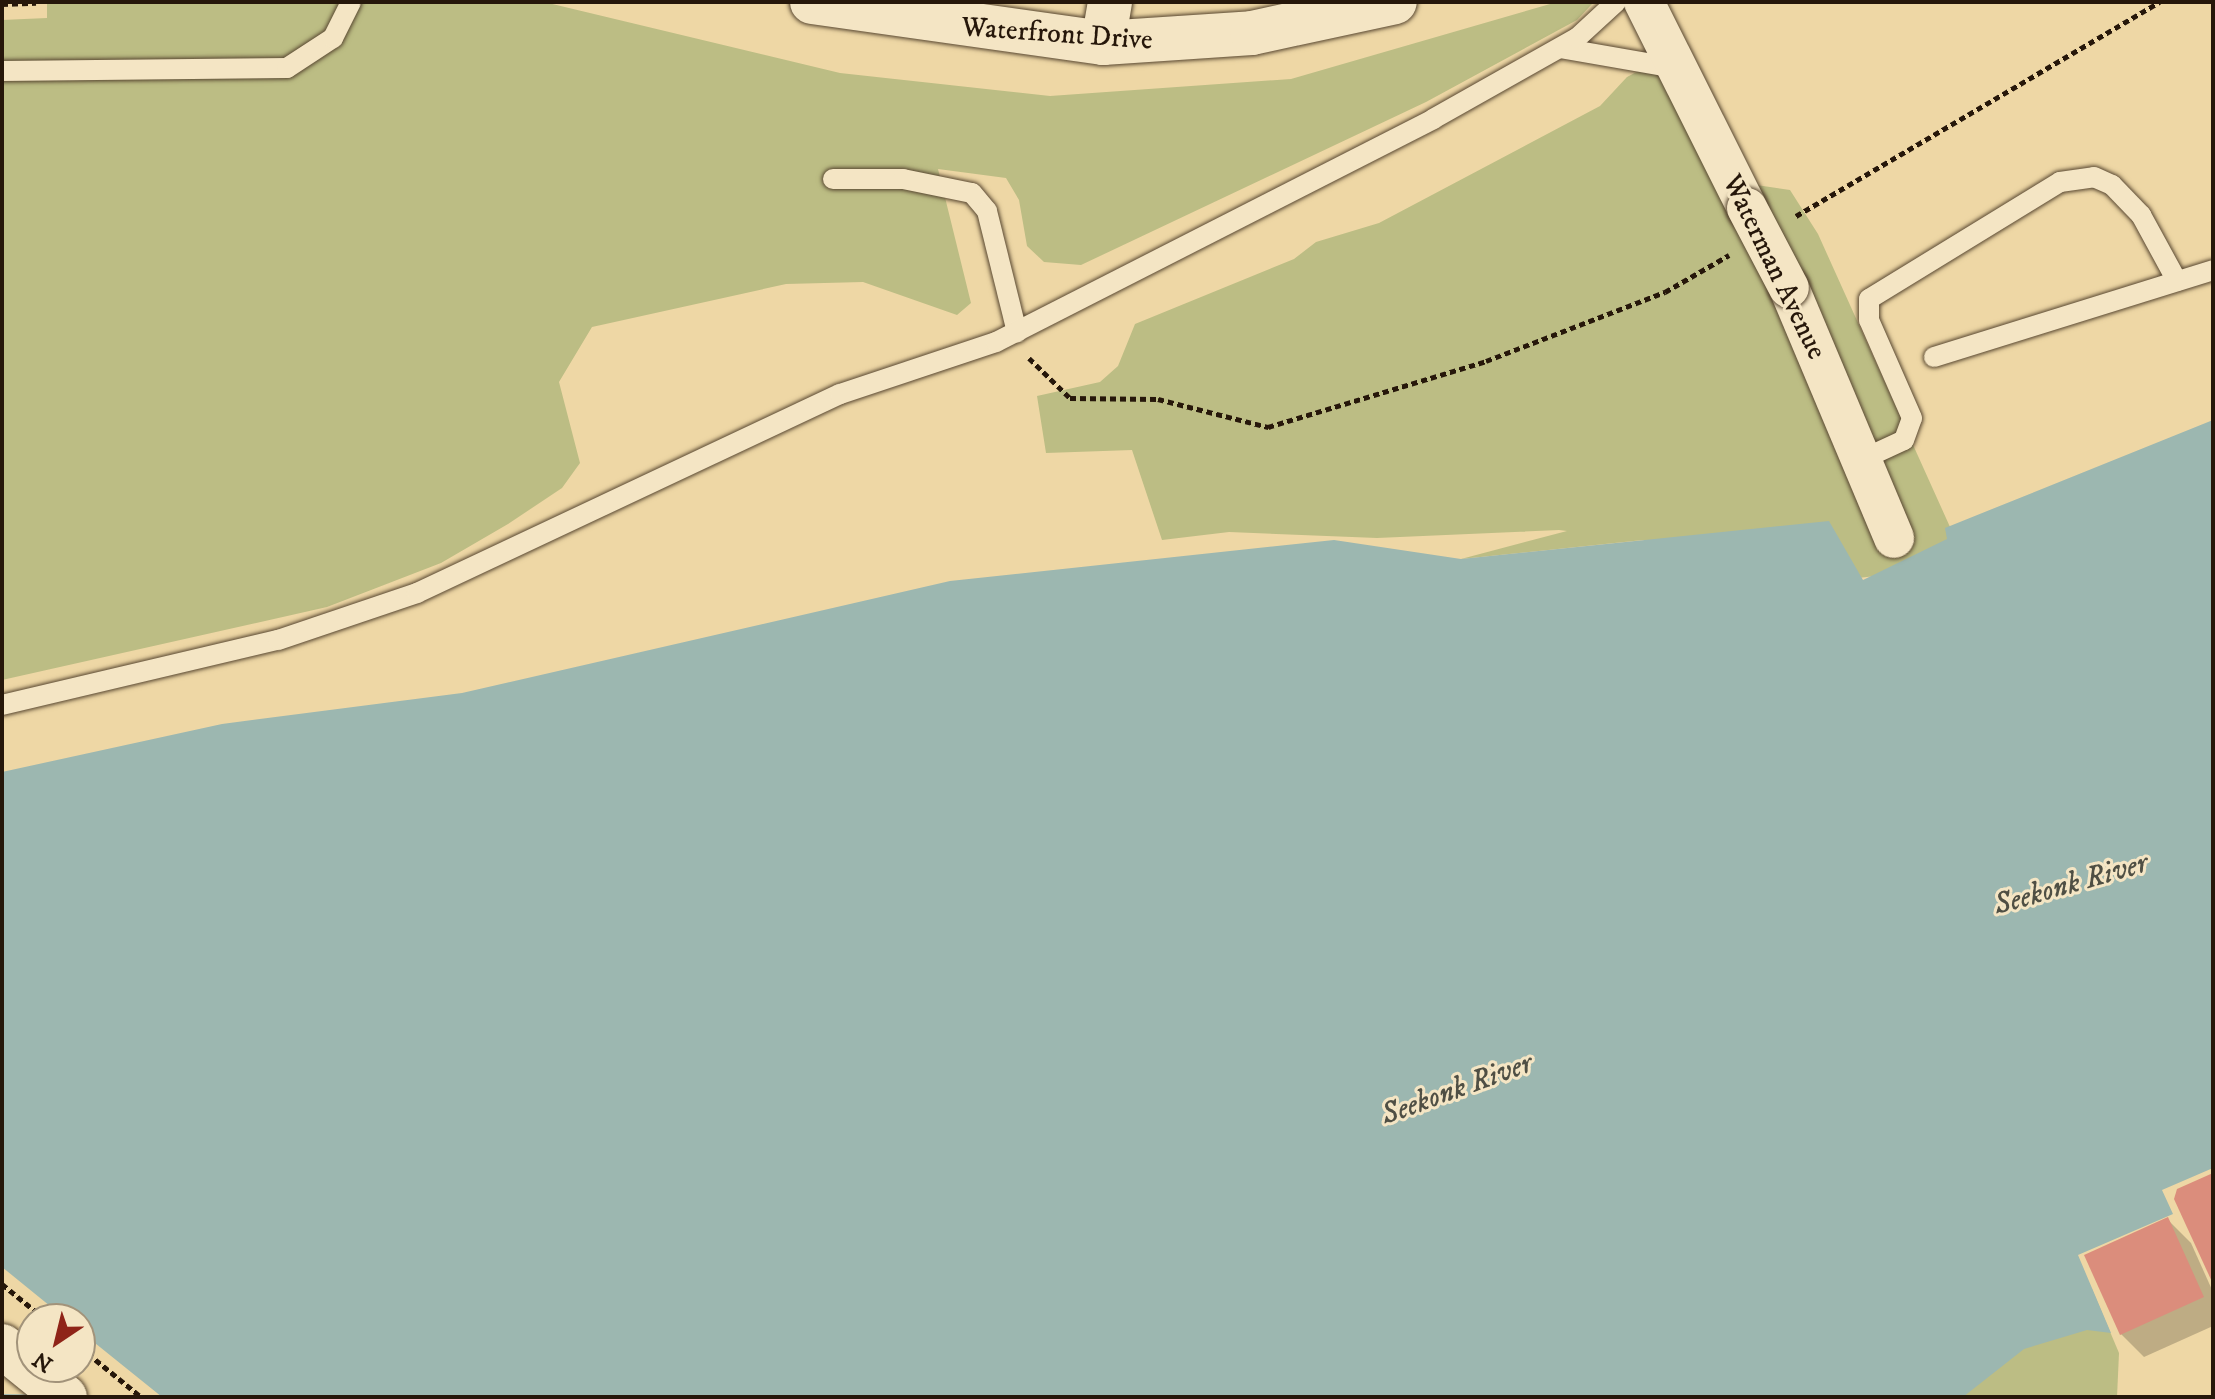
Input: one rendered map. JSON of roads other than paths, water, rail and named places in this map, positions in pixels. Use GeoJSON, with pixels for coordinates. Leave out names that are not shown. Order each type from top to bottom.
{"type":"FeatureCollection","features":[{"type":"Feature","properties":{"kind":"main road","name":"Waterfront Drive"},"geometry":{"type":"LineString","coordinates":[[812,2],[1252,33],[1395,2]]}},
{"type":"Feature","properties":{"kind":"main road"},"geometry":{"type":"LineString","coordinates":[[2,1346],[65,1397]]}},
{"type":"Feature","properties":{"kind":"street","name":"Waterman Avenue"},"geometry":{"type":"LineString","coordinates":[[1644,2],[1789,288],[1894,538]]}},
{"type":"Feature","properties":{"kind":"lane"},"geometry":{"type":"LineString","coordinates":[[2,71],[287,68],[333,38],[351,2]]}},
{"type":"Feature","properties":{"kind":"lane"},"geometry":{"type":"LineString","coordinates":[[2,705],[278,640],[417,593],[840,394],[1017,332],[1561,48],[1616,2]]}},
{"type":"Feature","properties":{"kind":"lane"},"geometry":{"type":"LineString","coordinates":[[1561,48],[1676,68]]}},
{"type":"Feature","properties":{"kind":"lane"},"geometry":{"type":"LineString","coordinates":[[1861,460],[1904,440],[1912,418],[1869,320],[1869,299],[2060,182],[2094,177],[2120,191],[2177,281]]}},
{"type":"Feature","properties":{"kind":"lane"},"geometry":{"type":"LineString","coordinates":[[833,179],[903,179],[972,193],[987,211],[1017,332]]}},
{"type":"Feature","properties":{"kind":"lane"},"geometry":{"type":"LineString","coordinates":[[1934,357],[2213,270]]}},
{"type":"Feature","properties":{"kind":"water","name":"Seekonk River"},"geometry":{"type":"Polygon","coordinates":[[[2213,420],[2213,1168],[2162,1190],[2173,1214],[2078,1255],[2111,1333],[2087,1330],[2024,1349],[1963,1397],[2,1397],[2,772],[222,724],[462,693],[950,581],[1334,540],[1461,559],[1829,521],[1863,580],[1947,539],[1945,528],[2213,420]]]}}]}
